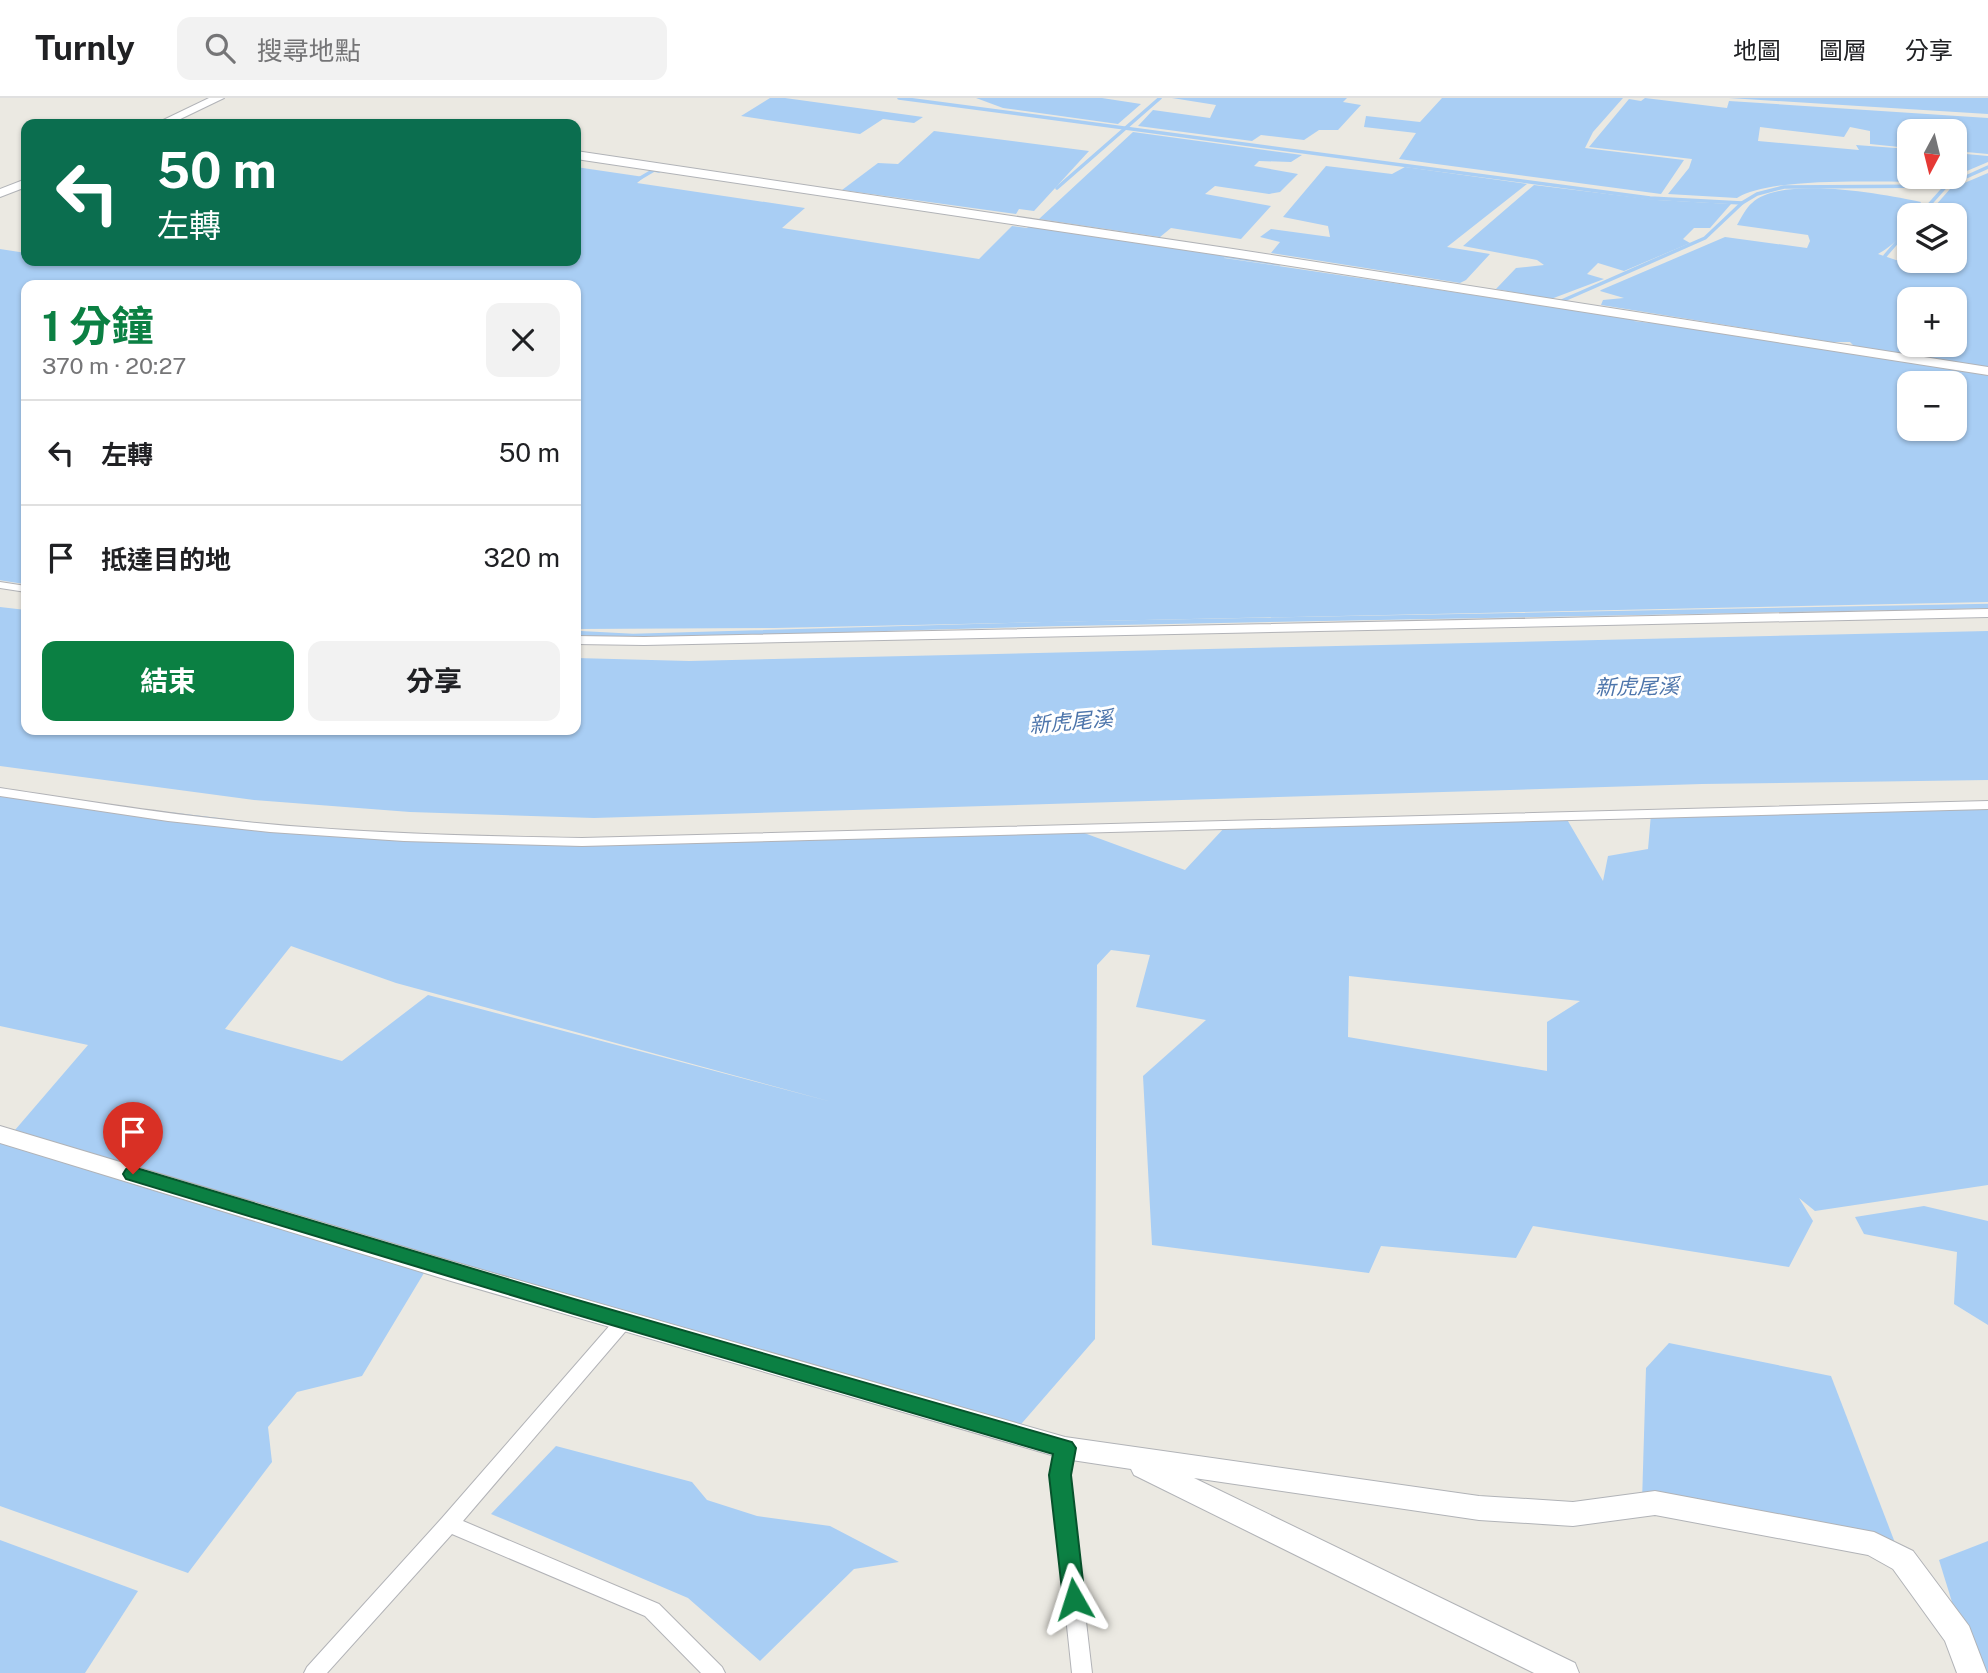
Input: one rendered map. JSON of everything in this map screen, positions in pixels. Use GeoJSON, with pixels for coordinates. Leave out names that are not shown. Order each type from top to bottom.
{"type":"FeatureCollection","features":[{"type":"Feature","properties":{"kind":"street"},"geometry":{"type":"LineString","coordinates":[[172,119],[218,98]]}},
{"type":"Feature","properties":{"kind":"street"},"geometry":{"type":"LineString","coordinates":[[581,156],[1233,253],[1988,371]]}},
{"type":"Feature","properties":{"kind":"street"},"geometry":{"type":"LineString","coordinates":[[0,193],[21,185]]}},
{"type":"Feature","properties":{"kind":"street"},"geometry":{"type":"LineString","coordinates":[[0,585],[21,588]]}},
{"type":"Feature","properties":{"kind":"street"},"geometry":{"type":"LineString","coordinates":[[581,640],[1988,613]]}},
{"type":"Feature","properties":{"kind":"street"},"geometry":{"type":"LineString","coordinates":[[0,792],[267,828],[399,838],[509,842],[626,842],[1988,805]]}},
{"type":"Feature","properties":{"kind":"street"},"geometry":{"type":"LineString","coordinates":[[0,1134],[624,1321],[1065,1448],[1479,1508],[1573,1514],[1655,1503],[1874,1544],[1903,1560],[1958,1635],[1972,1673]]}},
{"type":"Feature","properties":{"kind":"street"},"geometry":{"type":"LineString","coordinates":[[314,1673],[449,1524],[624,1321]]}},
{"type":"Feature","properties":{"kind":"street"},"geometry":{"type":"LineString","coordinates":[[1065,1448],[1060,1475],[1082,1673]]}},
{"type":"Feature","properties":{"kind":"street"},"geometry":{"type":"LineString","coordinates":[[1126,1458],[1564,1673]]}},
{"type":"Feature","properties":{"kind":"street"},"geometry":{"type":"LineString","coordinates":[[449,1524],[652,1611],[715,1673]]}},
{"type":"Feature","properties":{"kind":"water"},"geometry":{"type":"Polygon","coordinates":[[[770,98],[923,117],[914,123],[883,119],[860,134],[741,116],[770,98]]]}},
{"type":"Feature","properties":{"kind":"water"},"geometry":{"type":"Polygon","coordinates":[[[976,98],[1102,98],[1141,104],[1118,124],[1003,108],[976,98]]]}},
{"type":"Feature","properties":{"kind":"water"},"geometry":{"type":"Polygon","coordinates":[[[1172,98],[1347,98],[1343,102],[1361,105],[1338,130],[1319,130],[1304,140],[1261,135],[1252,141],[1138,126],[1153,110],[1210,118],[1216,105],[1172,98]]]}},
{"type":"Feature","properties":{"kind":"water"},"geometry":{"type":"Polygon","coordinates":[[[1442,98],[1623,98],[1593,132],[1585,148],[1684,160],[1661,194],[1399,159],[1416,133],[1364,127],[1366,116],[1420,122],[1442,98]]]}},
{"type":"Feature","properties":{"kind":"water"},"geometry":{"type":"Polygon","coordinates":[[[1645,98],[1727,108],[1729,101],[1988,118],[1988,154],[1967,152],[1967,119],[1897,119],[1897,147],[1870,144],[1870,131],[1850,127],[1844,137],[1760,127],[1758,141],[1859,150],[1856,145],[1897,148],[1897,181],[1805,183],[1754,191],[1737,198],[1668,194],[1689,168],[1692,159],[1589,147],[1629,99],[1641,101],[1645,98]]]}},
{"type":"Feature","properties":{"kind":"water"},"geometry":{"type":"Polygon","coordinates":[[[1729,98],[1988,98],[1988,114],[1729,98]]]}},
{"type":"Feature","properties":{"kind":"water"},"geometry":{"type":"Polygon","coordinates":[[[934,131],[1089,151],[1034,211],[1019,209],[1016,214],[842,190],[878,163],[898,164],[934,131]]]}},
{"type":"Feature","properties":{"kind":"water"},"geometry":{"type":"Polygon","coordinates":[[[1133,132],[1302,155],[1291,162],[1259,161],[1254,166],[1298,174],[1280,192],[1269,194],[1215,186],[1205,194],[1271,206],[1241,239],[1171,228],[1160,237],[1039,219],[1133,132]]]}},
{"type":"Feature","properties":{"kind":"water"},"geometry":{"type":"Polygon","coordinates":[[[1967,154],[1988,156],[1988,162],[1967,171],[1967,154]]]}},
{"type":"Feature","properties":{"kind":"water"},"geometry":{"type":"Polygon","coordinates":[[[1326,166],[1392,174],[1405,167],[1527,184],[1447,247],[1490,254],[1460,283],[1271,253],[1280,242],[1260,237],[1271,229],[1330,237],[1328,226],[1283,217],[1326,166]]]}},
{"type":"Feature","properties":{"kind":"water"},"geometry":{"type":"Polygon","coordinates":[[[581,168],[644,177],[637,183],[805,208],[782,228],[979,259],[1012,226],[1027,228],[1030,225],[1226,254],[1224,258],[1636,319],[1634,321],[1653,321],[1963,371],[1897,371],[1897,441],[1967,441],[1967,372],[1988,375],[1988,602],[774,628],[581,629],[581,280],[21,280],[21,581],[0,578],[0,249],[21,252],[21,266],[581,266],[581,168]]]}},
{"type":"Feature","properties":{"kind":"water"},"geometry":{"type":"Polygon","coordinates":[[[1988,173],[1988,367],[1922,357],[1967,357],[1967,287],[1897,287],[1897,353],[1855,347],[1850,342],[1831,342],[1601,305],[1603,300],[1624,298],[1601,290],[1725,237],[1807,248],[1810,241],[1808,235],[1737,225],[1752,203],[1766,195],[1785,190],[1808,188],[1859,191],[1921,202],[1897,203],[1897,239],[1878,254],[1897,260],[1897,273],[1967,273],[1967,203],[1938,203],[1950,189],[1967,189],[1967,182],[1988,173]]]}},
{"type":"Feature","properties":{"kind":"water"},"geometry":{"type":"Polygon","coordinates":[[[1534,185],[1657,200],[1731,204],[1710,228],[1694,228],[1683,239],[1690,243],[1624,271],[1598,263],[1587,274],[1604,279],[1551,299],[1496,289],[1516,268],[1544,265],[1537,260],[1463,246],[1534,185]]]}},
{"type":"Feature","properties":{"kind":"water","name":"新虎尾溪"},"geometry":{"type":"Polygon","coordinates":[[[0,607],[21,609],[21,735],[581,735],[581,658],[689,661],[1988,631],[1988,780],[1702,784],[594,818],[410,812],[254,800],[0,766],[0,607]]]}},
{"type":"Feature","properties":{"kind":"water"},"geometry":{"type":"Polygon","coordinates":[[[0,792],[370,836],[616,842],[1076,830],[1185,870],[1226,826],[1565,816],[1603,881],[1608,856],[1648,849],[1651,814],[1988,805],[1988,1185],[1815,1211],[1799,1198],[1813,1221],[1789,1267],[1533,1226],[1516,1258],[1381,1246],[1369,1273],[1152,1245],[1143,1076],[1206,1020],[1136,1007],[1150,955],[1111,950],[1097,965],[1095,1339],[1009,1438],[430,1263],[362,1376],[297,1392],[268,1427],[272,1462],[188,1573],[0,1506],[0,1134],[9,1137],[88,1045],[0,1026],[0,792]],[[291,946],[225,1029],[342,1061],[428,995],[832,1102],[396,983],[291,946]],[[1349,976],[1348,1037],[1547,1071],[1547,1022],[1580,1001],[1349,976]]]}},
{"type":"Feature","properties":{"kind":"water"},"geometry":{"type":"Polygon","coordinates":[[[1924,1206],[1988,1221],[1988,1325],[1954,1304],[1957,1252],[1864,1234],[1855,1217],[1924,1206]]]}},
{"type":"Feature","properties":{"kind":"water"},"geometry":{"type":"Polygon","coordinates":[[[1669,1343],[1831,1376],[1902,1561],[1642,1502],[1646,1368],[1669,1343]]]}},
{"type":"Feature","properties":{"kind":"water"},"geometry":{"type":"Polygon","coordinates":[[[556,1446],[692,1482],[707,1500],[757,1516],[830,1526],[899,1562],[854,1569],[760,1661],[688,1598],[491,1514],[556,1446]]]}},
{"type":"Feature","properties":{"kind":"water"},"geometry":{"type":"Polygon","coordinates":[[[0,1540],[138,1591],[85,1673],[0,1673],[0,1540]]]}},
{"type":"Feature","properties":{"kind":"water"},"geometry":{"type":"Polygon","coordinates":[[[1988,1541],[1988,1673],[1974,1673],[1939,1560],[1988,1541]]]}},
{"type":"Feature","properties":{"kind":"waterway"},"geometry":{"type":"LineString","coordinates":[[899,98],[1125,128]]}},
{"type":"Feature","properties":{"kind":"waterway"},"geometry":{"type":"LineString","coordinates":[[1125,128],[1160,98]]}},
{"type":"Feature","properties":{"kind":"waterway"},"geometry":{"type":"LineString","coordinates":[[1057,188],[1125,128]]}},
{"type":"Feature","properties":{"kind":"waterway"},"geometry":{"type":"LineString","coordinates":[[1125,128],[1650,198],[1742,203]]}},
{"type":"Feature","properties":{"kind":"waterway"},"geometry":{"type":"LineString","coordinates":[[1967,176],[1988,167]]}},
{"type":"Feature","properties":{"kind":"waterway"},"geometry":{"type":"LineString","coordinates":[[637,180],[654,170],[659,171]]}},
{"type":"Feature","properties":{"kind":"waterway"},"geometry":{"type":"LineString","coordinates":[[1742,203],[1757,194],[1784,187],[1897,186]]}},
{"type":"Feature","properties":{"kind":"waterway"},"geometry":{"type":"LineString","coordinates":[[1931,203],[1943,189]]}},
{"type":"Feature","properties":{"kind":"waterway"},"geometry":{"type":"LineString","coordinates":[[1557,303],[1705,238],[1742,203]]}},
{"type":"Feature","properties":{"kind":"waterway"},"geometry":{"type":"LineString","coordinates":[[1885,256],[1897,242]]}},
{"type":"Feature","properties":{"kind":"waterway"},"geometry":{"type":"LineString","coordinates":[[1219,255],[1279,264]]}},
{"type":"Feature","properties":{"kind":"waterway"},"geometry":{"type":"LineString","coordinates":[[0,578],[21,581]]}},
{"type":"Feature","properties":{"kind":"waterway"},"geometry":{"type":"LineString","coordinates":[[581,633],[633,636],[1052,624],[1988,606]]}},
{"type":"Feature","properties":{"kind":"route"},"geometry":{"type":"LineString","coordinates":[[133,1174],[574,1307],[1065,1448],[1060,1475],[1074,1599]]}}]}
